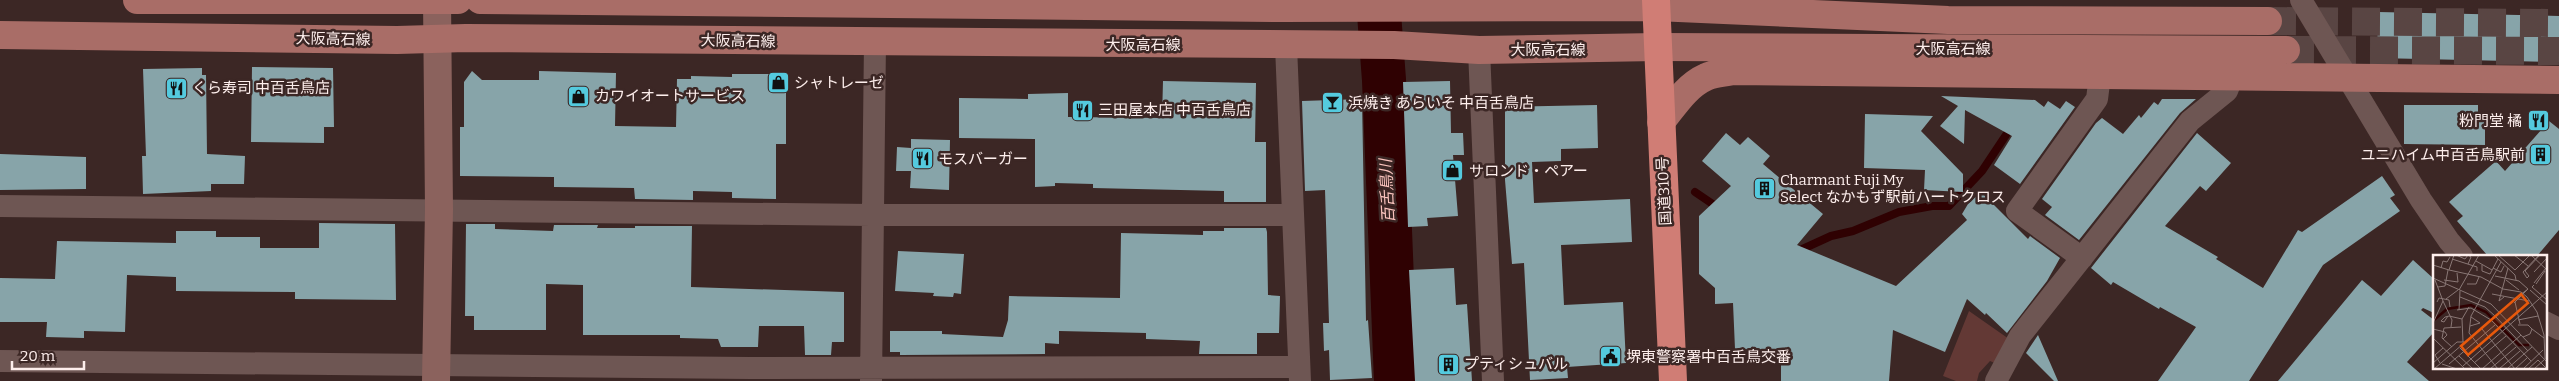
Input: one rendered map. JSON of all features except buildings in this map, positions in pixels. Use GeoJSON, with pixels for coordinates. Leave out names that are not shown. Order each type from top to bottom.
{"type":"FeatureCollection","features":[{"type":"Feature","properties":{"kind":"highway","name":"国道310号"},"geometry":{"type":"LineString","coordinates":[[1656,3],[1672,381]]}},
{"type":"Feature","properties":{"kind":"main road"},"geometry":{"type":"LineString","coordinates":[[137,0],[458,0]]}},
{"type":"Feature","properties":{"kind":"main road","name":"大阪高石線"},"geometry":{"type":"LineString","coordinates":[[480,0],[1282,4],[1358,7],[1656,3],[1948,20],[2268,21]]}},
{"type":"Feature","properties":{"kind":"main road"},"geometry":{"type":"LineString","coordinates":[[1730,8],[1792,0]]}},
{"type":"Feature","properties":{"kind":"main road","name":"大阪高石線"},"geometry":{"type":"LineString","coordinates":[[0,34],[1286,46],[1394,45],[1479,50],[1657,47],[2286,50]]}},
{"type":"Feature","properties":{"kind":"main road"},"geometry":{"type":"LineString","coordinates":[[1661,122],[1686,91],[1697,82],[1708,76],[1733,71],[2559,80]]}},
{"type":"Feature","properties":{"kind":"street"},"geometry":{"type":"LineString","coordinates":[[436,372],[439,209],[438,0]]}},
{"type":"Feature","properties":{"kind":"street"},"geometry":{"type":"LineString","coordinates":[[2302,0],[2421,200],[2461,255]]}},
{"type":"Feature","properties":{"kind":"street"},"geometry":{"type":"LineString","coordinates":[[871,374],[874,42]]}},
{"type":"Feature","properties":{"kind":"street"},"geometry":{"type":"LineString","coordinates":[[0,361],[436,372],[1300,374],[1286,46]]}},
{"type":"Feature","properties":{"kind":"street"},"geometry":{"type":"LineString","coordinates":[[1479,50],[1494,381]]}},
{"type":"Feature","properties":{"kind":"street"},"geometry":{"type":"LineString","coordinates":[[2082,258],[2017,211],[2097,99],[2100,74]]}},
{"type":"Feature","properties":{"kind":"street"},"geometry":{"type":"LineString","coordinates":[[1996,381],[2016,341],[2190,121],[2227,90],[2234,76]]}},
{"type":"Feature","properties":{"kind":"street"},"geometry":{"type":"LineString","coordinates":[[0,206],[439,209],[871,215],[1292,215]]}},
{"type":"Feature","properties":{"kind":"street"},"geometry":{"type":"LineString","coordinates":[[2546,322],[2559,329]]}},
{"type":"Feature","properties":{"kind":"shaded area"},"geometry":{"type":"Polygon","coordinates":[[[1969,311],[2009,339],[1997,364],[1990,361],[1979,373],[1977,381],[1956,381],[1943,376],[1969,311]]]}},
{"type":"Feature","properties":{"kind":"waterway","name":"百舌鳥川"},"geometry":{"type":"LineString","coordinates":[[1378,0],[1384,80],[1396,381]]}},
{"type":"Feature","properties":{"kind":"waterway"},"geometry":{"type":"LineString","coordinates":[[1796,252],[1831,236],[1853,231],[1899,212],[1932,206],[1949,206],[1982,171],[2006,135]]}},
{"type":"Feature","properties":{"kind":"waterway"},"geometry":{"type":"LineString","coordinates":[[1695,192],[1720,209]]}},
{"type":"Feature","properties":{"kind":"tunnel"},"geometry":{"type":"LineString","coordinates":[[2268,21],[2559,23]]}},
{"type":"Feature","properties":{"kind":"tunnel"},"geometry":{"type":"LineString","coordinates":[[2286,50],[2559,51]]}},
{"type":"Feature","properties":{"kind":"place","name":"シャトレーゼ"},"geometry":{"type":"Point","coordinates":[778,83]}},
{"type":"Feature","properties":{"kind":"place","name":"くら寿司 中百舌鳥店"},"geometry":{"type":"Point","coordinates":[176,88]}},
{"type":"Feature","properties":{"kind":"place","name":"カワイオートサービス"},"geometry":{"type":"Point","coordinates":[579,96]}},
{"type":"Feature","properties":{"kind":"place","name":"浜焼き あらいそ 中百舌鳥店"},"geometry":{"type":"Point","coordinates":[1332,103]}},
{"type":"Feature","properties":{"kind":"place","name":"三田屋本店 中百舌鳥店"},"geometry":{"type":"Point","coordinates":[1082,110]}},
{"type":"Feature","properties":{"kind":"place","name":"粉門堂 橘"},"geometry":{"type":"Point","coordinates":[2538,121]}},
{"type":"Feature","properties":{"kind":"place","name":"ユニハイム中百舌鳥駅前"},"geometry":{"type":"Point","coordinates":[2541,155]}},
{"type":"Feature","properties":{"kind":"place","name":"モスバーガー"},"geometry":{"type":"Point","coordinates":[922,159]}},
{"type":"Feature","properties":{"kind":"place","name":"サロンド・ペアー"},"geometry":{"type":"Point","coordinates":[1453,171]}},
{"type":"Feature","properties":{"kind":"place","name":"Charmant Fuji My Select なかもず駅前ハートクロス"},"geometry":{"type":"Point","coordinates":[1764,189]}},
{"type":"Feature","properties":{"kind":"place","name":"堺東警察署中百舌鳥交番"},"geometry":{"type":"Point","coordinates":[1610,357]}},
{"type":"Feature","properties":{"kind":"place","name":"プティシュバル"},"geometry":{"type":"Point","coordinates":[1448,364]}}]}
